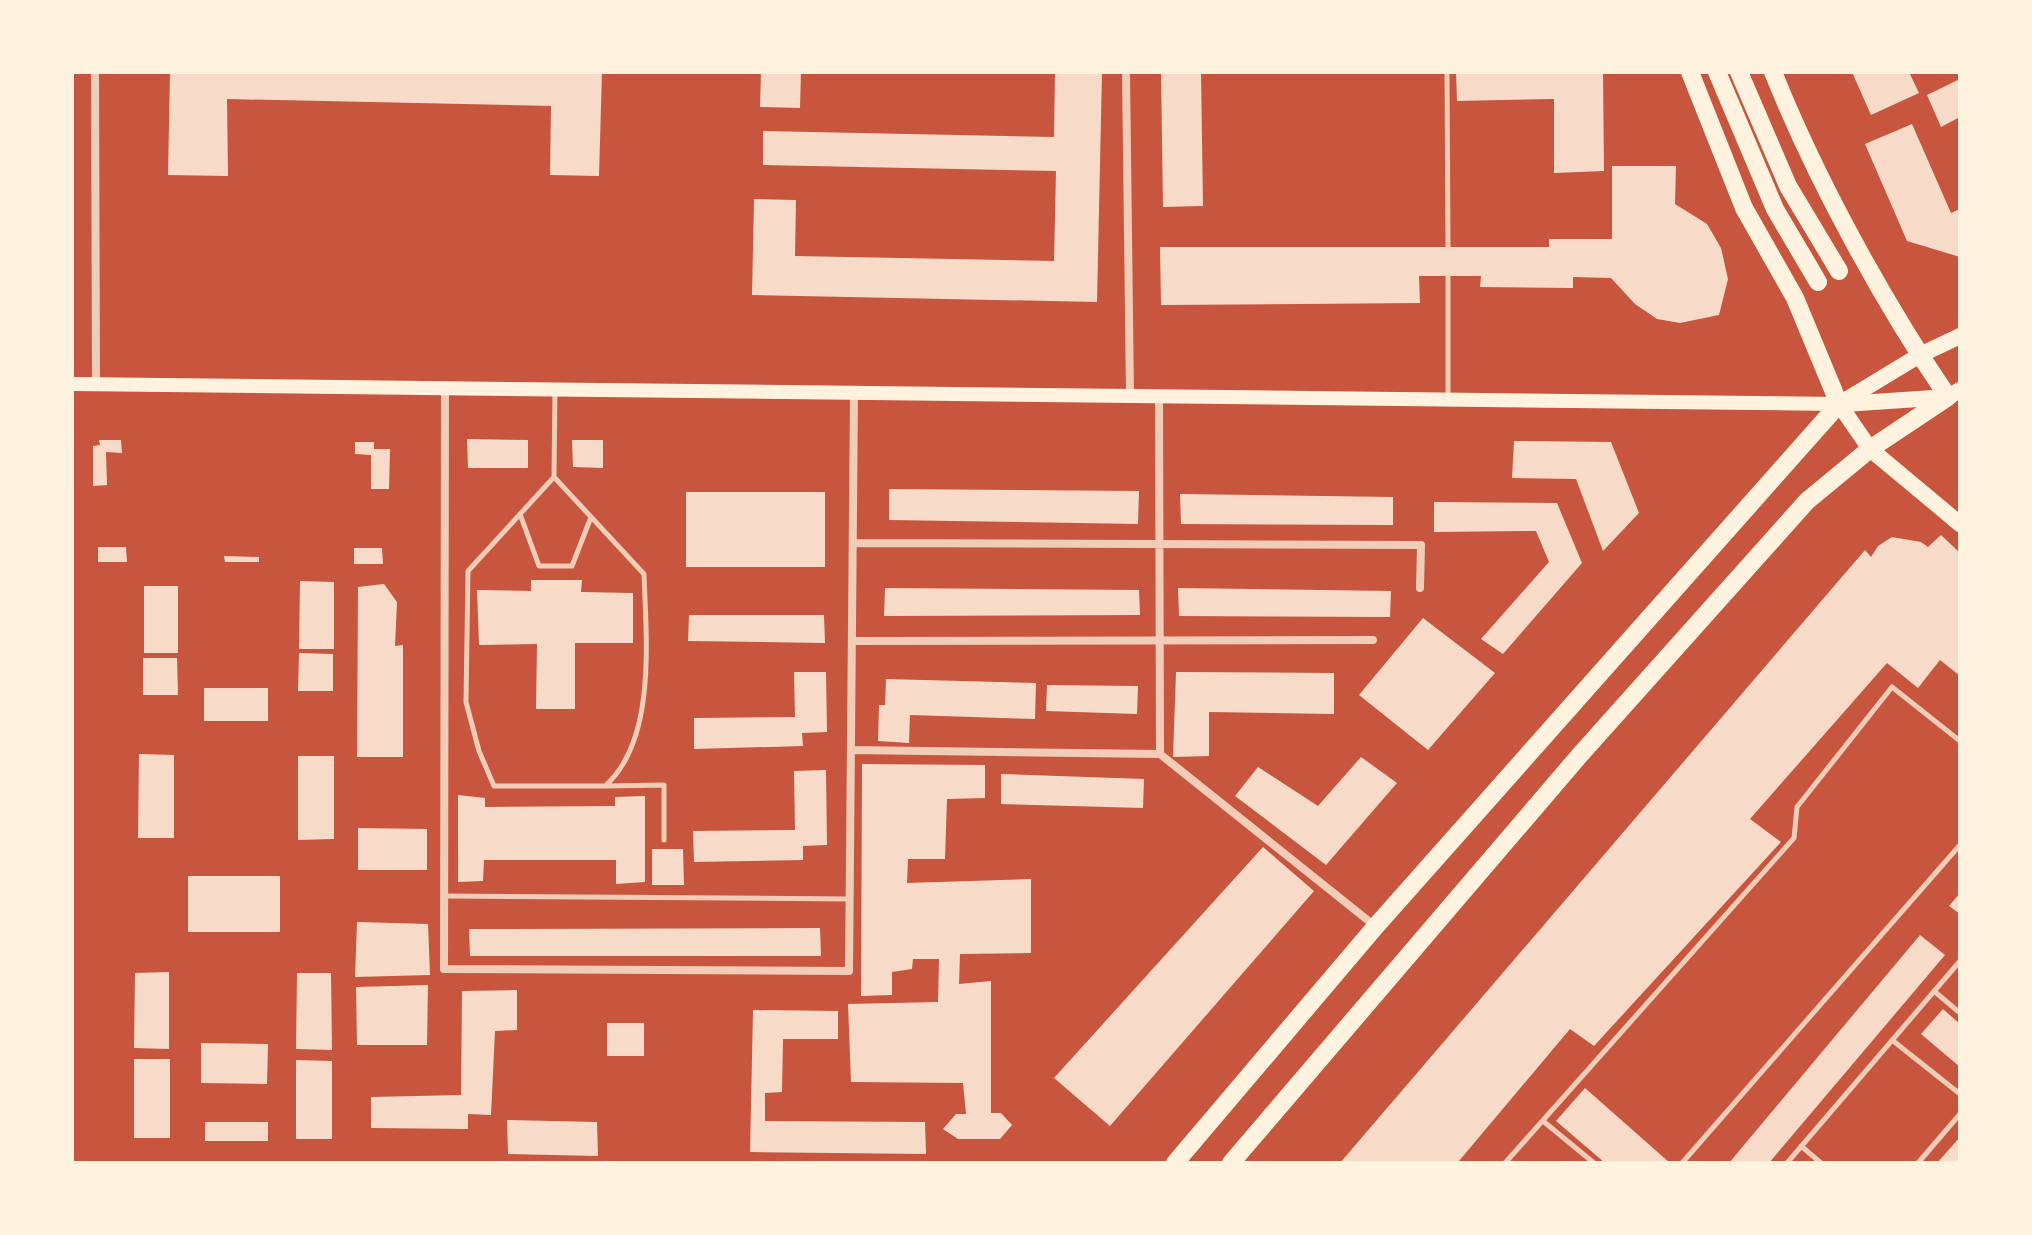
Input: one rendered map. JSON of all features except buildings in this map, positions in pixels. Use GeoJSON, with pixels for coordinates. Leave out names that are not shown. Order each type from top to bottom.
{"type":"FeatureCollection","features":[{"type":"Feature","properties":{"kind":"highway"},"geometry":{"type":"LineString","coordinates":[[1175,1163],[1376,926],[1839,404],[1795,298],[1744,208],[1690,72]]}},
{"type":"Feature","properties":{"kind":"highway"},"geometry":{"type":"LineString","coordinates":[[1717,72],[1775,209],[1818,282]]}},
{"type":"Feature","properties":{"kind":"highway"},"geometry":{"type":"LineString","coordinates":[[1739,72],[1788,186],[1839,271]]}},
{"type":"Feature","properties":{"kind":"highway"},"geometry":{"type":"LineString","coordinates":[[1231,1163],[1579,756],[1807,501],[1870,449],[1956,398],[1920,355],[1817,170],[1773,72]]}},
{"type":"Feature","properties":{"kind":"main road"},"geometry":{"type":"LineString","coordinates":[[1839,404],[1920,355],[1960,336]]}},
{"type":"Feature","properties":{"kind":"main road"},"geometry":{"type":"LineString","coordinates":[[72,384],[1839,404],[1956,398]]}},
{"type":"Feature","properties":{"kind":"main road"},"geometry":{"type":"LineString","coordinates":[[1839,404],[1870,449],[1960,524]]}},
{"type":"Feature","properties":{"kind":"street"},"geometry":{"type":"LineString","coordinates":[[95,72],[96,384]]}},
{"type":"Feature","properties":{"kind":"street"},"geometry":{"type":"LineString","coordinates":[[1126,72],[1130,396]]}},
{"type":"Feature","properties":{"kind":"street"},"geometry":{"type":"LineString","coordinates":[[445,388],[444,969],[849,971],[854,393]]}},
{"type":"Feature","properties":{"kind":"street"},"geometry":{"type":"LineString","coordinates":[[1159,396],[1160,754]]}},
{"type":"Feature","properties":{"kind":"street"},"geometry":{"type":"LineString","coordinates":[[853,543],[1421,545],[1420,588]]}},
{"type":"Feature","properties":{"kind":"street"},"geometry":{"type":"LineString","coordinates":[[852,641],[1373,640]]}},
{"type":"Feature","properties":{"kind":"street"},"geometry":{"type":"LineString","coordinates":[[851,750],[1160,754],[1376,926]]}},
{"type":"Feature","properties":{"kind":"lane"},"geometry":{"type":"LineString","coordinates":[[1447,72],[1448,247]]}},
{"type":"Feature","properties":{"kind":"lane"},"geometry":{"type":"LineString","coordinates":[[1448,277],[1448,400]]}},
{"type":"Feature","properties":{"kind":"lane"},"geometry":{"type":"LineString","coordinates":[[555,389],[554,477],[468,571],[466,702],[479,751],[494,786],[664,785],[664,840]]}},
{"type":"Feature","properties":{"kind":"lane"},"geometry":{"type":"LineString","coordinates":[[554,477],[644,574],[647,670],[638,726],[619,774],[605,786]]}},
{"type":"Feature","properties":{"kind":"lane"},"geometry":{"type":"LineString","coordinates":[[520,514],[539,566],[572,566],[591,517]]}},
{"type":"Feature","properties":{"kind":"lane"},"geometry":{"type":"LineString","coordinates":[[1505,1163],[1794,838],[1797,807],[1892,687],[1960,741]]}},
{"type":"Feature","properties":{"kind":"lane"},"geometry":{"type":"LineString","coordinates":[[1682,1163],[1960,845]]}},
{"type":"Feature","properties":{"kind":"lane"},"geometry":{"type":"LineString","coordinates":[[445,896],[850,899]]}},
{"type":"Feature","properties":{"kind":"lane"},"geometry":{"type":"LineString","coordinates":[[1787,1163],[1960,961]]}},
{"type":"Feature","properties":{"kind":"lane"},"geometry":{"type":"LineString","coordinates":[[1934,991],[1960,1013]]}},
{"type":"Feature","properties":{"kind":"lane"},"geometry":{"type":"LineString","coordinates":[[1892,1040],[1960,1094]]}},
{"type":"Feature","properties":{"kind":"lane"},"geometry":{"type":"LineString","coordinates":[[1918,1163],[1960,1114]]}},
{"type":"Feature","properties":{"kind":"lane"},"geometry":{"type":"LineString","coordinates":[[1543,1121],[1594,1163]]}},
{"type":"Feature","properties":{"kind":"lane"},"geometry":{"type":"LineString","coordinates":[[1801,1146],[1821,1163]]}}]}
